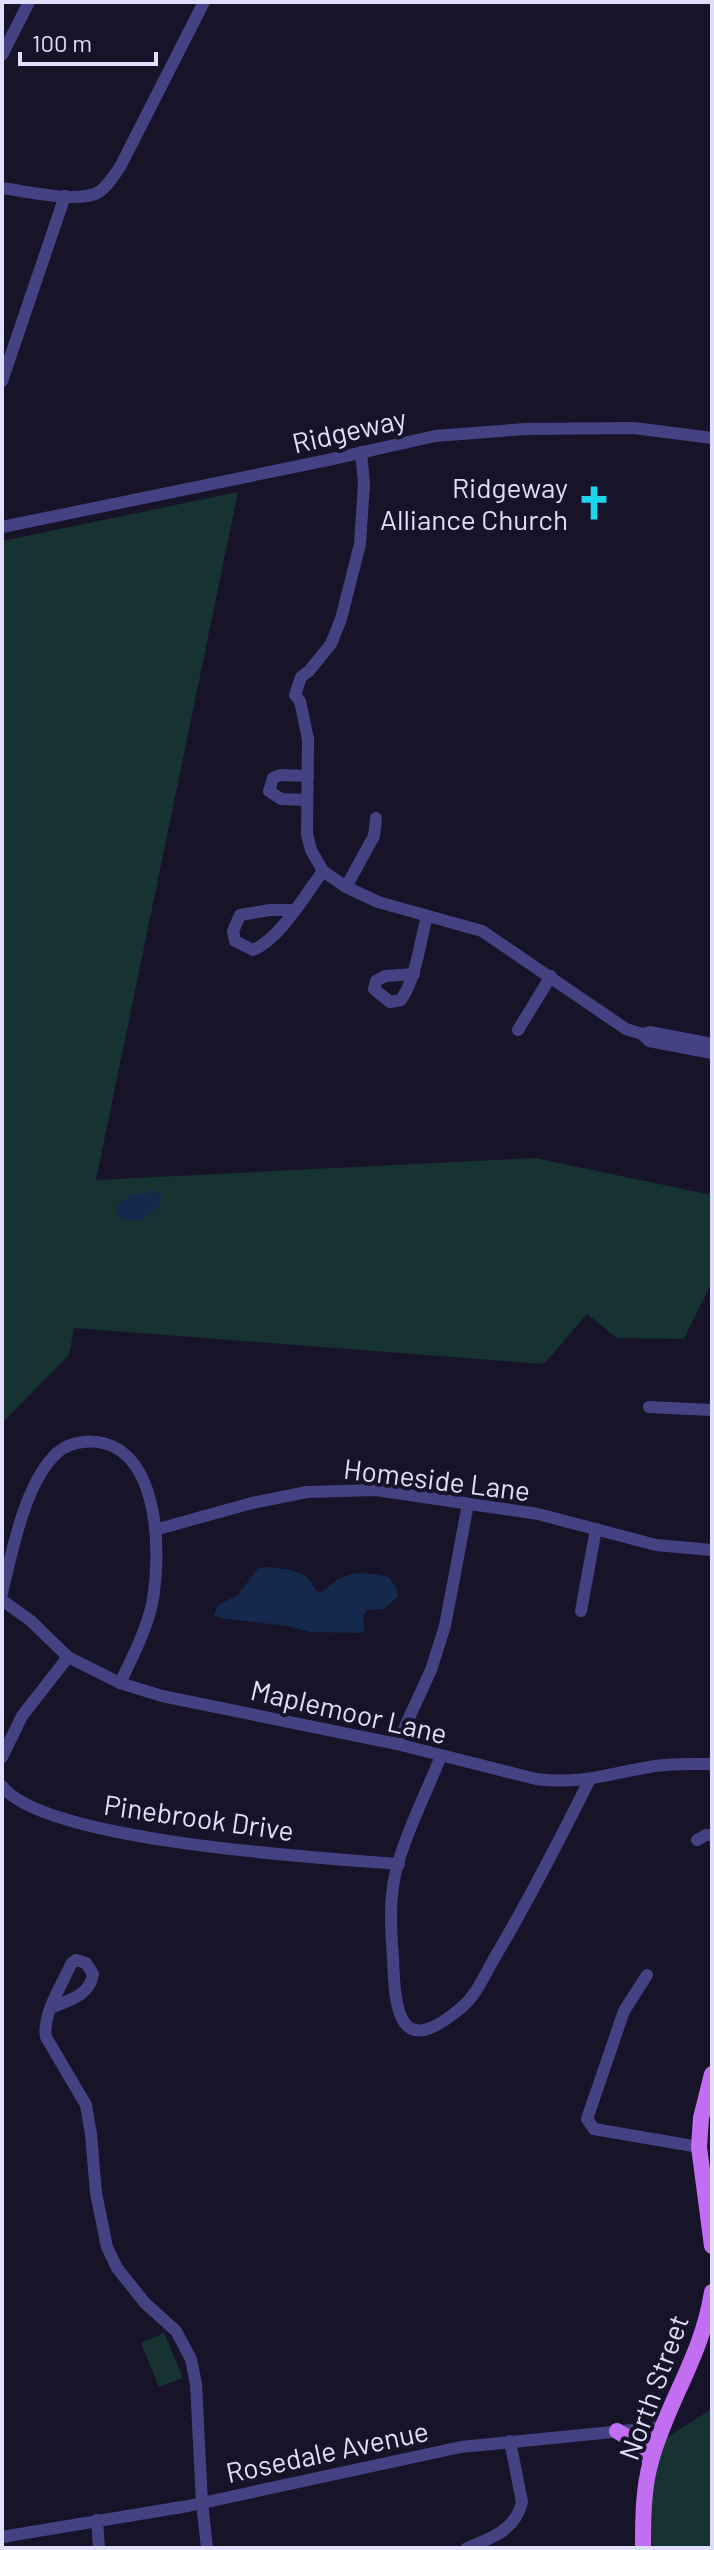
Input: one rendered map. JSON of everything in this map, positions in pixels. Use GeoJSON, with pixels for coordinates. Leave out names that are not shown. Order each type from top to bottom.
{"type":"FeatureCollection","features":[{"type":"Feature","properties":{"kind":"main road"},"geometry":{"type":"LineString","coordinates":[[712,2074],[701,2118],[699,2147],[712,2246]]}},
{"type":"Feature","properties":{"kind":"main road","name":"North Street"},"geometry":{"type":"LineString","coordinates":[[643,2548],[645,2486],[651,2461],[698,2350],[712,2292]]}},
{"type":"Feature","properties":{"kind":"main road"},"geometry":{"type":"LineString","coordinates":[[617,2431],[637,2443],[651,2461]]}},
{"type":"Feature","properties":{"kind":"street"},"geometry":{"type":"LineString","coordinates":[[2,55],[29,2]]}},
{"type":"Feature","properties":{"kind":"street"},"geometry":{"type":"LineString","coordinates":[[2,188],[65,196],[92,196],[103,189],[120,167],[204,2]]}},
{"type":"Feature","properties":{"kind":"street"},"geometry":{"type":"LineString","coordinates":[[2,381],[65,196]]}},
{"type":"Feature","properties":{"kind":"street","name":"Ridgeway"},"geometry":{"type":"LineString","coordinates":[[2,527],[435,436],[525,429],[634,428],[712,438]]}},
{"type":"Feature","properties":{"kind":"street"},"geometry":{"type":"LineString","coordinates":[[361,452],[364,484],[360,544],[341,619],[331,644],[309,671],[300,701],[308,739],[307,834],[311,850],[323,871],[346,887],[378,902],[482,931],[626,1029],[642,1034],[649,1041],[712,1053]]}},
{"type":"Feature","properties":{"kind":"street"},"geometry":{"type":"LineString","coordinates":[[306,800],[281,799],[269,791],[273,778],[280,775],[308,776]]}},
{"type":"Feature","properties":{"kind":"street"},"geometry":{"type":"LineString","coordinates":[[346,887],[374,836],[376,818]]}},
{"type":"Feature","properties":{"kind":"street"},"geometry":{"type":"LineString","coordinates":[[293,910],[240,915],[233,931],[235,941],[253,950],[266,945],[293,910],[323,871]]}},
{"type":"Feature","properties":{"kind":"street"},"geometry":{"type":"LineString","coordinates":[[414,974],[427,917]]}},
{"type":"Feature","properties":{"kind":"street"},"geometry":{"type":"LineString","coordinates":[[518,1030],[551,976]]}},
{"type":"Feature","properties":{"kind":"street"},"geometry":{"type":"LineString","coordinates":[[642,1034],[650,1032],[712,1044]]}},
{"type":"Feature","properties":{"kind":"street"},"geometry":{"type":"LineString","coordinates":[[649,1407],[712,1410]]}},
{"type":"Feature","properties":{"kind":"street"},"geometry":{"type":"LineString","coordinates":[[2,1593],[17,1529],[40,1475],[55,1454],[73,1444],[102,1443],[119,1451],[135,1464],[158,1529],[152,1603],[143,1632],[120,1683]]}},
{"type":"Feature","properties":{"kind":"street","name":"Homeside Lane"},"geometry":{"type":"LineString","coordinates":[[158,1529],[252,1503],[307,1492],[376,1490],[538,1514],[656,1545],[712,1550]]}},
{"type":"Feature","properties":{"kind":"street"},"geometry":{"type":"LineString","coordinates":[[397,1744],[431,1670],[445,1626],[468,1504]]}},
{"type":"Feature","properties":{"kind":"street"},"geometry":{"type":"LineString","coordinates":[[581,1611],[596,1529]]}},
{"type":"Feature","properties":{"kind":"street","name":"Maplemoor Lane"},"geometry":{"type":"LineString","coordinates":[[2,1600],[31,1621],[68,1657],[120,1683],[162,1696],[397,1744],[536,1779],[589,1781],[657,1766],[712,1764]]}},
{"type":"Feature","properties":{"kind":"street"},"geometry":{"type":"LineString","coordinates":[[2,1757],[22,1716],[68,1657]]}},
{"type":"Feature","properties":{"kind":"street"},"geometry":{"type":"LineString","coordinates":[[441,1756],[399,1864],[390,1907],[394,1996],[401,2019],[408,2027],[423,2031],[462,2007],[470,1998],[540,1880],[589,1781]]}},
{"type":"Feature","properties":{"kind":"street","name":"Pinebrook Drive"},"geometry":{"type":"LineString","coordinates":[[2,1786],[16,1798],[50,1814],[96,1828],[200,1846],[399,1864]]}},
{"type":"Feature","properties":{"kind":"street"},"geometry":{"type":"LineString","coordinates":[[697,1840],[712,1835]]}},
{"type":"Feature","properties":{"kind":"street"},"geometry":{"type":"LineString","coordinates":[[53,2007],[86,1990],[93,1979],[91,1967],[81,1960],[71,1964],[44,2028],[46,2037],[86,2105],[96,2193],[107,2247],[117,2268],[145,2303],[176,2331],[191,2359],[196,2384],[207,2548]]}},
{"type":"Feature","properties":{"kind":"street"},"geometry":{"type":"LineString","coordinates":[[647,1975],[624,2011],[587,2119],[594,2129],[699,2147]]}},
{"type":"Feature","properties":{"kind":"street","name":"Rosedale Avenue"},"geometry":{"type":"LineString","coordinates":[[2,2537],[202,2503],[461,2447],[663,2427]]}},
{"type":"Feature","properties":{"kind":"street"},"geometry":{"type":"LineString","coordinates":[[467,2548],[497,2536],[512,2524],[520,2510],[522,2502],[510,2441]]}},
{"type":"Feature","properties":{"kind":"street"},"geometry":{"type":"LineString","coordinates":[[97,2520],[99,2548]]}},
{"type":"Feature","properties":{"kind":"green space"},"geometry":{"type":"Polygon","coordinates":[[[238,492],[96,1180],[535,1158],[712,1195],[712,1282],[684,1339],[617,1338],[587,1314],[544,1364],[74,1328],[69,1355],[2,1423],[2,541],[238,492]]]}},
{"type":"Feature","properties":{"kind":"green space"},"geometry":{"type":"Polygon","coordinates":[[[164,2333],[183,2378],[159,2387],[141,2343],[164,2333]]]}},
{"type":"Feature","properties":{"kind":"green space"},"geometry":{"type":"Polygon","coordinates":[[[712,2409],[712,2548],[650,2548],[650,2490],[664,2439],[712,2409]]]}},
{"type":"Feature","properties":{"kind":"water"},"geometry":{"type":"Polygon","coordinates":[[[151,1189],[162,1195],[152,1213],[134,1221],[120,1218],[116,1208],[125,1198],[147,1194],[151,1189]]]}},
{"type":"Feature","properties":{"kind":"water"},"geometry":{"type":"Polygon","coordinates":[[[268,1567],[302,1575],[308,1578],[316,1591],[321,1592],[349,1575],[389,1577],[398,1597],[383,1609],[367,1610],[363,1616],[365,1629],[362,1633],[311,1632],[214,1615],[217,1606],[238,1595],[258,1568],[268,1567]]]}},
{"type":"Feature","properties":{"kind":"place","name":"Ridgeway Alliance Church"},"geometry":{"type":"Point","coordinates":[594,503]}}]}
